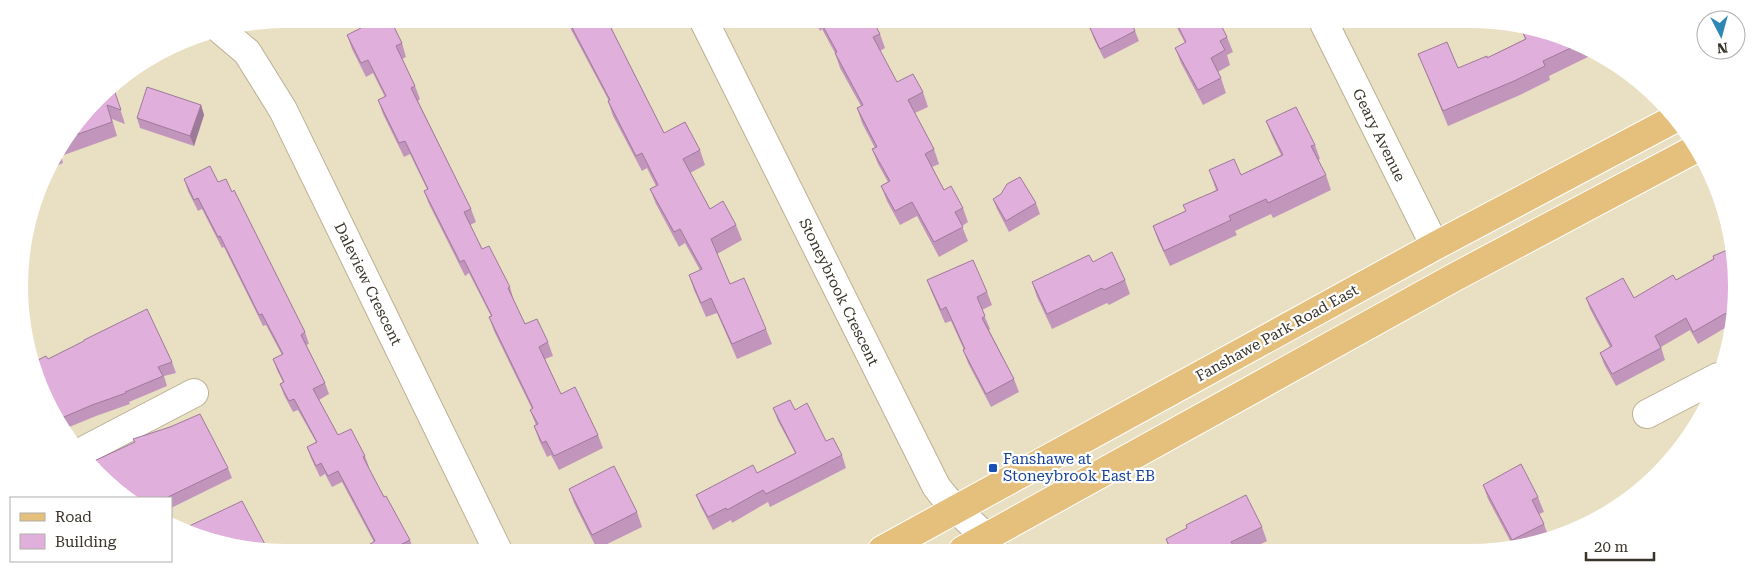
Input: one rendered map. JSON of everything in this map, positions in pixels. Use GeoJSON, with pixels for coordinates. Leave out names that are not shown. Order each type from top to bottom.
{"type":"FeatureCollection","features":[{"type":"Feature","properties":{"kind":"main road","name":"Fanshawe Park Road East"},"geometry":{"type":"LineString","coordinates":[[893,544],[1435,246],[1669,122]]}},
{"type":"Feature","properties":{"kind":"main road"},"geometry":{"type":"LineString","coordinates":[[985,544],[1444,282],[1691,151]]}},
{"type":"Feature","properties":{"kind":"street","name":"Stoneybrook Crescent"},"geometry":{"type":"LineString","coordinates":[[708,28],[936,486],[956,510],[980,544]]}},
{"type":"Feature","properties":{"kind":"street","name":"Geary Avenue"},"geometry":{"type":"LineString","coordinates":[[1326,28],[1435,246]]}},
{"type":"Feature","properties":{"kind":"street","name":"Daleview Crescent"},"geometry":{"type":"LineString","coordinates":[[226,34],[247,52],[283,110],[495,544]]}},
{"type":"Feature","properties":{"kind":"street"},"geometry":{"type":"LineString","coordinates":[[1647,414],[1711,381]]}},
{"type":"Feature","properties":{"kind":"street"},"geometry":{"type":"LineString","coordinates":[[86,449],[194,393]]}},
{"type":"Feature","properties":{"kind":"building"},"geometry":{"type":"Polygon","coordinates":[[[361,28],[394,28],[402,43],[396,46],[415,86],[411,88],[471,209],[464,212],[482,249],[489,246],[510,287],[508,288],[525,324],[537,319],[548,342],[539,347],[561,394],[575,387],[598,435],[554,456],[546,441],[542,443],[534,426],[538,424],[530,410],[533,408],[489,317],[492,316],[464,260],[460,262],[424,191],[428,189],[405,141],[399,143],[378,100],[386,96],[368,60],[361,63],[347,35],[361,28]]]}},
{"type":"Feature","properties":{"kind":"building"},"geometry":{"type":"Polygon","coordinates":[[[572,28],[611,28],[664,133],[685,122],[700,150],[683,159],[710,209],[723,201],[736,225],[711,239],[730,284],[744,278],[766,329],[732,344],[711,298],[701,303],[689,275],[702,269],[680,229],[674,232],[650,189],[658,185],[642,153],[636,156],[608,101],[610,100],[572,28]]]}},
{"type":"Feature","properties":{"kind":"building"},"geometry":{"type":"Polygon","coordinates":[[[824,28],[877,28],[880,34],[873,37],[897,82],[913,74],[923,92],[908,100],[934,149],[925,154],[944,190],[951,186],[963,208],[955,212],[963,227],[934,242],[912,202],[895,211],[881,186],[890,181],[872,149],[877,147],[857,108],[863,105],[835,53],[837,52],[824,28]]]}},
{"type":"Feature","properties":{"kind":"building"},"geometry":{"type":"Polygon","coordinates":[[[1090,28],[1134,28],[1135,31],[1100,49],[1090,28]]]}},
{"type":"Feature","properties":{"kind":"building"},"geometry":{"type":"Polygon","coordinates":[[[1179,28],[1222,28],[1227,37],[1220,41],[1225,50],[1211,58],[1221,78],[1198,90],[1175,48],[1186,42],[1179,28]]]}},
{"type":"Feature","properties":{"kind":"building"},"geometry":{"type":"Polygon","coordinates":[[[1523,33],[1571,48],[1543,61],[1545,66],[1443,111],[1418,54],[1447,42],[1458,68],[1487,56],[1487,58],[1526,39],[1523,33]]]}},
{"type":"Feature","properties":{"kind":"building"},"geometry":{"type":"Polygon","coordinates":[[[147,87],[201,105],[190,136],[137,118],[147,87]]]}},
{"type":"Feature","properties":{"kind":"building"},"geometry":{"type":"Polygon","coordinates":[[[115,93],[121,110],[107,105],[112,122],[77,135],[103,103],[115,93]]]}},
{"type":"Feature","properties":{"kind":"building"},"geometry":{"type":"Polygon","coordinates":[[[1296,107],[1315,145],[1311,146],[1326,175],[1268,203],[1266,199],[1229,216],[1231,220],[1164,251],[1153,226],[1186,211],[1183,205],[1218,190],[1209,170],[1234,159],[1241,175],[1283,155],[1266,121],[1296,107]]]}},
{"type":"Feature","properties":{"kind":"building"},"geometry":{"type":"Polygon","coordinates":[[[210,166],[218,182],[226,179],[232,192],[234,190],[305,332],[301,335],[325,383],[313,389],[338,435],[351,429],[384,497],[386,496],[410,540],[402,544],[370,544],[375,541],[338,471],[328,476],[321,463],[316,466],[307,447],[317,442],[294,399],[289,401],[280,384],[284,382],[273,359],[283,354],[262,314],[259,315],[220,236],[218,237],[198,198],[194,200],[184,179],[210,166]]]}},
{"type":"Feature","properties":{"kind":"building"},"geometry":{"type":"Polygon","coordinates":[[[1020,177],[1036,203],[1006,221],[993,199],[1001,194],[1007,184],[1020,177]]]}},
{"type":"Feature","properties":{"kind":"building"},"geometry":{"type":"Polygon","coordinates":[[[1726,251],[1728,269],[1727,314],[1693,332],[1686,318],[1655,336],[1661,348],[1612,374],[1600,353],[1612,346],[1586,298],[1623,278],[1634,298],[1673,275],[1676,280],[1714,259],[1713,256],[1726,251]]]}},
{"type":"Feature","properties":{"kind":"building"},"geometry":{"type":"Polygon","coordinates":[[[1112,252],[1125,280],[1104,290],[1102,288],[1047,314],[1032,282],[1089,255],[1093,262],[1112,252]]]}},
{"type":"Feature","properties":{"kind":"building"},"geometry":{"type":"Polygon","coordinates":[[[973,260],[987,292],[977,297],[985,316],[982,318],[1014,379],[986,394],[963,350],[965,349],[946,307],[941,310],[927,280],[973,260]]]}},
{"type":"Feature","properties":{"kind":"building"},"geometry":{"type":"Polygon","coordinates":[[[147,309],[172,362],[158,367],[163,376],[126,393],[63,417],[47,385],[38,360],[46,356],[48,359],[147,309]]]}},
{"type":"Feature","properties":{"kind":"building"},"geometry":{"type":"Polygon","coordinates":[[[790,400],[795,410],[807,403],[826,441],[833,438],[842,455],[766,494],[763,490],[727,510],[726,508],[708,517],[696,495],[753,465],[757,473],[796,453],[773,408],[790,400]]]}},
{"type":"Feature","properties":{"kind":"building"},"geometry":{"type":"Polygon","coordinates":[[[200,414],[228,468],[168,497],[137,497],[103,469],[96,460],[135,442],[133,439],[170,427],[200,414]]]}},
{"type":"Feature","properties":{"kind":"building"},"geometry":{"type":"Polygon","coordinates":[[[1521,464],[1538,497],[1532,500],[1544,524],[1512,540],[1483,485],[1521,464]]]}},
{"type":"Feature","properties":{"kind":"building"},"geometry":{"type":"Polygon","coordinates":[[[614,466],[637,512],[592,535],[569,489],[614,466]]]}},
{"type":"Feature","properties":{"kind":"building"},"geometry":{"type":"Polygon","coordinates":[[[1246,495],[1262,527],[1231,542],[1232,544],[1168,544],[1166,539],[1187,528],[1186,525],[1246,495]]]}},
{"type":"Feature","properties":{"kind":"building"},"geometry":{"type":"Polygon","coordinates":[[[242,501],[265,543],[236,540],[189,526],[242,501]]]}},
{"type":"Feature","properties":{"kind":"place","name":"Fanshawe at Stoneybrook East EB"},"geometry":{"type":"Point","coordinates":[993,468]}}]}
